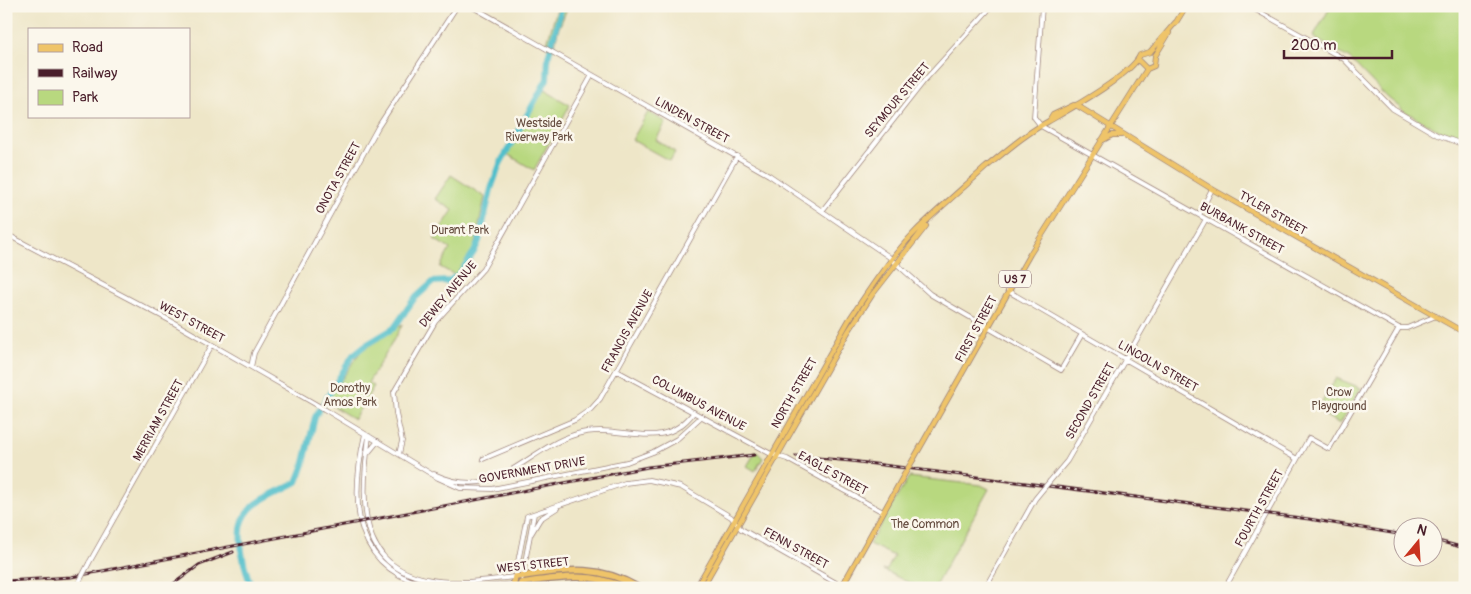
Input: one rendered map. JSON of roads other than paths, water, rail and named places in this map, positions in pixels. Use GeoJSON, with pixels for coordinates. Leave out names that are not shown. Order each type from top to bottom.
{"type":"FeatureCollection","features":[{"type":"Feature","properties":{"kind":"highway","name":"WEST STREET"},"geometry":{"type":"LineString","coordinates":[[515,577],[594,570],[616,576],[638,588]]}},
{"type":"Feature","properties":{"kind":"highway"},"geometry":{"type":"LineString","coordinates":[[515,577],[517,586]]}},
{"type":"Feature","properties":{"kind":"highway","name":"WEST STREET"},"geometry":{"type":"LineString","coordinates":[[517,586],[591,577],[606,580],[625,588]]}},
{"type":"Feature","properties":{"kind":"main road","name":"NORTH STREET"},"geometry":{"type":"LineString","coordinates":[[1145,68],[1154,66],[1155,56],[1186,6]]}},
{"type":"Feature","properties":{"kind":"main road","name":"NORTH STREET"},"geometry":{"type":"LineString","coordinates":[[702,588],[772,454],[849,320],[916,232],[1006,150],[1050,120],[1053,115],[1076,105],[1115,80],[1138,60],[1143,52],[1150,52],[1175,23]]}},
{"type":"Feature","properties":{"kind":"main road"},"geometry":{"type":"LineString","coordinates":[[1150,52],[1155,56]]}},
{"type":"Feature","properties":{"kind":"main road"},"geometry":{"type":"LineString","coordinates":[[1138,60],[1145,68]]}},
{"type":"Feature","properties":{"kind":"main road","name":"FIRST STREET"},"geometry":{"type":"LineString","coordinates":[[842,587],[1008,291],[1145,68]]}},
{"type":"Feature","properties":{"kind":"main road","name":"TYLER STREET"},"geometry":{"type":"LineString","coordinates":[[1076,105],[1212,190],[1465,333]]}},
{"type":"Feature","properties":{"kind":"main road"},"geometry":{"type":"LineString","coordinates":[[1100,142],[1112,135],[1128,138]]}},
{"type":"Feature","properties":{"kind":"main road","name":"NORTH STREET"},"geometry":{"type":"LineString","coordinates":[[696,588],[778,456],[848,332],[894,261]]}},
{"type":"Feature","properties":{"kind":"street","name":"ONOTA STREET"},"geometry":{"type":"LineString","coordinates":[[251,367],[254,353],[378,127],[457,6]]}},
{"type":"Feature","properties":{"kind":"street","name":"LINDEN STREET"},"geometry":{"type":"LineString","coordinates":[[471,6],[737,156],[822,211],[894,261],[930,294],[1061,370],[1082,334]]}},
{"type":"Feature","properties":{"kind":"street","name":"SEYMOUR STREET"},"geometry":{"type":"LineString","coordinates":[[822,211],[924,81],[992,6]]}},
{"type":"Feature","properties":{"kind":"street"},"geometry":{"type":"LineString","coordinates":[[1041,126],[1034,117],[1042,6]]}},
{"type":"Feature","properties":{"kind":"street"},"geometry":{"type":"LineString","coordinates":[[1249,6],[1344,59],[1393,109],[1437,135],[1465,145]]}},
{"type":"Feature","properties":{"kind":"street","name":"DEWEY AVENUE"},"geometry":{"type":"LineString","coordinates":[[399,454],[402,441],[396,414],[394,392],[435,322],[482,269],[592,75]]}},
{"type":"Feature","properties":{"kind":"street","name":"BURBANK STREET"},"geometry":{"type":"LineString","coordinates":[[1041,126],[1399,328]]}},
{"type":"Feature","properties":{"kind":"street","name":"FRANCIS AVENUE"},"geometry":{"type":"LineString","coordinates":[[483,459],[578,418],[600,399],[737,156]]}},
{"type":"Feature","properties":{"kind":"street"},"geometry":{"type":"LineString","coordinates":[[1198,215],[1212,190]]}},
{"type":"Feature","properties":{"kind":"street","name":"SECOND STREET"},"geometry":{"type":"LineString","coordinates":[[985,588],[1033,503],[1067,461],[1206,219]]}},
{"type":"Feature","properties":{"kind":"street","name":"WEST STREET"},"geometry":{"type":"LineString","coordinates":[[6,234],[212,345],[367,435],[363,484],[366,519],[375,546],[390,562],[416,575],[445,582],[515,577]]}},
{"type":"Feature","properties":{"kind":"street","name":"LINCOLN STREET"},"geometry":{"type":"LineString","coordinates":[[1008,291],[1297,459]]}},
{"type":"Feature","properties":{"kind":"street"},"geometry":{"type":"LineString","coordinates":[[1399,328],[1407,328],[1436,316]]}},
{"type":"Feature","properties":{"kind":"street","name":"FOURTH STREET"},"geometry":{"type":"LineString","coordinates":[[1225,588],[1310,438],[1329,449],[1399,328]]}},
{"type":"Feature","properties":{"kind":"street","name":"MERRIAM STREET"},"geometry":{"type":"LineString","coordinates":[[76,588],[212,345]]}},
{"type":"Feature","properties":{"kind":"street","name":"COLUMBUS AVENUE"},"geometry":{"type":"LineString","coordinates":[[617,371],[772,454]]}},
{"type":"Feature","properties":{"kind":"street"},"geometry":{"type":"LineString","coordinates":[[424,469],[456,482],[482,483],[498,477],[577,434],[608,430],[653,436],[669,432],[682,425],[694,412]]}},
{"type":"Feature","properties":{"kind":"street","name":"GOVERNMENT DRIVE"},"geometry":{"type":"LineString","coordinates":[[367,435],[447,483],[469,490],[492,489],[637,459],[677,439],[702,416]]}},
{"type":"Feature","properties":{"kind":"street"},"geometry":{"type":"LineString","coordinates":[[367,435],[359,464],[357,493],[360,520],[367,544],[375,555],[391,568],[420,583],[438,588]]}},
{"type":"Feature","properties":{"kind":"street","name":"WEST STREET"},"geometry":{"type":"LineString","coordinates":[[366,459],[370,449],[378,441]]}},
{"type":"Feature","properties":{"kind":"street","name":"EAGLE STREET"},"geometry":{"type":"LineString","coordinates":[[772,454],[883,512]]}},
{"type":"Feature","properties":{"kind":"street","name":"FENN STREET"},"geometry":{"type":"LineString","coordinates":[[564,504],[625,483],[655,480],[681,488],[736,523],[741,529],[842,587]]}},
{"type":"Feature","properties":{"kind":"street"},"geometry":{"type":"LineString","coordinates":[[515,577],[527,516],[564,504]]}},
{"type":"Feature","properties":{"kind":"street"},"geometry":{"type":"LineString","coordinates":[[529,539],[540,519],[564,504]]}},
{"type":"Feature","properties":{"kind":"street"},"geometry":{"type":"LineString","coordinates":[[517,586],[522,576],[534,514]]}},
{"type":"Feature","properties":{"kind":"street","name":"WEST STREET"},"geometry":{"type":"LineString","coordinates":[[474,588],[517,586]]}},
{"type":"Feature","properties":{"kind":"waterway"},"geometry":{"type":"LineString","coordinates":[[252,588],[242,549],[241,530],[244,519],[249,510],[257,503],[297,482],[303,467],[315,417],[353,355],[394,328],[414,299],[433,282],[449,281],[459,274],[474,252],[479,241],[491,189],[500,164],[547,79],[548,57],[562,6]]}},
{"type":"Feature","properties":{"kind":"railway"},"geometry":{"type":"LineString","coordinates":[[6,581],[71,577],[648,467],[754,455]]}},
{"type":"Feature","properties":{"kind":"railway"},"geometry":{"type":"LineString","coordinates":[[796,456],[851,461],[1309,519],[1394,533]]}},
{"type":"Feature","properties":{"kind":"railway"},"geometry":{"type":"LineString","coordinates":[[1444,543],[1465,548]]}},
{"type":"Feature","properties":{"kind":"railway"},"geometry":{"type":"LineString","coordinates":[[168,588],[199,565],[233,552]]}},
{"type":"Feature","properties":{"kind":"park label","name":"Westside Riverway Park"},"geometry":{"type":"Point","coordinates":[539,130]}},
{"type":"Feature","properties":{"kind":"park label","name":"Durant Park"},"geometry":{"type":"Point","coordinates":[460,230]}},
{"type":"Feature","properties":{"kind":"park label","name":"Dorothy Amos Park"},"geometry":{"type":"Point","coordinates":[350,395]}},
{"type":"Feature","properties":{"kind":"park label","name":"Crow Playground"},"geometry":{"type":"Point","coordinates":[1339,399]}},
{"type":"Feature","properties":{"kind":"park label","name":"The Common"},"geometry":{"type":"Point","coordinates":[925,524]}}]}
